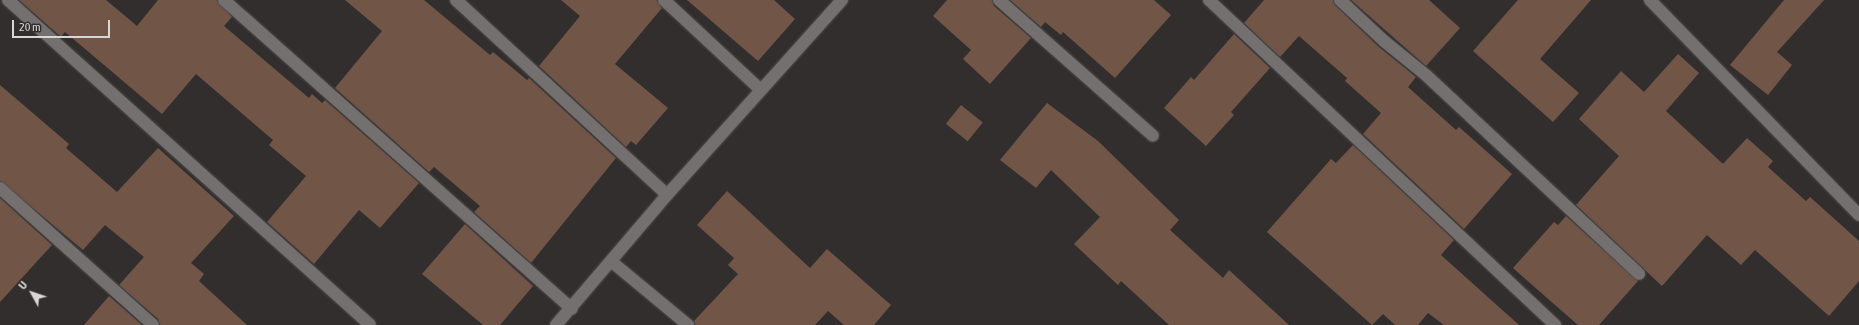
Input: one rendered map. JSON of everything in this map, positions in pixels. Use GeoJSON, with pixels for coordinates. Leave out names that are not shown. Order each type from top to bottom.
{"type":"FeatureCollection","features":[{"type":"Feature","properties":{"kind":"street"},"geometry":{"type":"LineString","coordinates":[[8,0],[370,325]]}},
{"type":"Feature","properties":{"kind":"street"},"geometry":{"type":"LineString","coordinates":[[224,0],[572,309]]}},
{"type":"Feature","properties":{"kind":"street"},"geometry":{"type":"LineString","coordinates":[[456,0],[666,195]]}},
{"type":"Feature","properties":{"kind":"street"},"geometry":{"type":"LineString","coordinates":[[664,0],[761,90]]}},
{"type":"Feature","properties":{"kind":"street"},"geometry":{"type":"LineString","coordinates":[[556,325],[572,309],[612,262],[666,195],[842,0]]}},
{"type":"Feature","properties":{"kind":"street"},"geometry":{"type":"LineString","coordinates":[[999,0],[1153,136]]}},
{"type":"Feature","properties":{"kind":"street"},"geometry":{"type":"LineString","coordinates":[[1209,0],[1555,325]]}},
{"type":"Feature","properties":{"kind":"street"},"geometry":{"type":"LineString","coordinates":[[1340,0],[1427,76],[1639,274]]}},
{"type":"Feature","properties":{"kind":"street"},"geometry":{"type":"LineString","coordinates":[[1650,0],[1859,215]]}},
{"type":"Feature","properties":{"kind":"street"},"geometry":{"type":"LineString","coordinates":[[0,188],[153,325]]}},
{"type":"Feature","properties":{"kind":"street"},"geometry":{"type":"LineString","coordinates":[[612,262],[688,325]]}},
{"type":"Feature","properties":{"kind":"building"},"geometry":{"type":"Polygon","coordinates":[[[19,0],[106,0],[137,26],[158,0],[217,0],[232,17],[224,26],[309,98],[312,94],[322,103],[325,100],[419,183],[380,228],[359,210],[314,264],[267,222],[306,176],[269,145],[273,140],[196,74],[162,114],[65,32],[61,37],[19,0]]]}},
{"type":"Feature","properties":{"kind":"building"},"geometry":{"type":"Polygon","coordinates":[[[345,0],[424,0],[490,55],[493,52],[527,80],[529,78],[616,158],[531,263],[474,212],[480,206],[434,167],[429,172],[335,88],[382,31],[345,0]]]}},
{"type":"Feature","properties":{"kind":"building"},"geometry":{"type":"Polygon","coordinates":[[[561,0],[657,0],[662,8],[615,64],[668,108],[636,145],[631,141],[626,147],[539,66],[580,16],[561,0]]]}},
{"type":"Feature","properties":{"kind":"building"},"geometry":{"type":"Polygon","coordinates":[[[687,0],[774,0],[795,19],[758,61],[687,0]]]}},
{"type":"Feature","properties":{"kind":"building"},"geometry":{"type":"Polygon","coordinates":[[[947,0],[992,0],[994,6],[1031,38],[990,84],[963,59],[971,50],[933,16],[947,0]]]}},
{"type":"Feature","properties":{"kind":"building"},"geometry":{"type":"Polygon","coordinates":[[[1010,0],[1154,0],[1171,15],[1115,78],[1063,32],[1061,35],[1045,22],[1041,27],[1010,0]]]}},
{"type":"Feature","properties":{"kind":"building"},"geometry":{"type":"Polygon","coordinates":[[[1264,0],[1333,0],[1335,5],[1379,47],[1416,77],[1408,87],[1456,130],[1459,127],[1512,174],[1464,229],[1363,134],[1381,113],[1345,81],[1347,78],[1299,36],[1280,57],[1244,23],[1264,0]]]}},
{"type":"Feature","properties":{"kind":"building"},"geometry":{"type":"Polygon","coordinates":[[[1351,0],[1429,0],[1460,28],[1426,66],[1351,0]]]}},
{"type":"Feature","properties":{"kind":"building"},"geometry":{"type":"Polygon","coordinates":[[[1518,0],[1591,0],[1540,59],[1579,93],[1553,122],[1473,51],[1518,0]]]}},
{"type":"Feature","properties":{"kind":"building"},"geometry":{"type":"Polygon","coordinates":[[[1784,0],[1824,0],[1777,52],[1792,65],[1768,95],[1730,65],[1784,0]]]}},
{"type":"Feature","properties":{"kind":"building"},"geometry":{"type":"Polygon","coordinates":[[[1234,34],[1270,68],[1231,112],[1234,115],[1206,146],[1164,108],[1191,77],[1194,80],[1234,34]]]}},
{"type":"Feature","properties":{"kind":"building"},"geometry":{"type":"Polygon","coordinates":[[[1678,54],[1699,73],[1666,111],[1723,164],[1747,138],[1773,161],[1768,167],[1806,201],[1810,197],[1859,241],[1859,281],[1829,316],[1755,250],[1741,265],[1707,235],[1662,286],[1576,205],[1619,156],[1579,119],[1621,71],[1644,92],[1678,54]]]}},
{"type":"Feature","properties":{"kind":"building"},"geometry":{"type":"Polygon","coordinates":[[[0,85],[69,144],[66,148],[117,192],[158,148],[234,216],[191,263],[204,274],[199,281],[247,325],[160,325],[158,319],[119,285],[144,257],[105,225],[83,250],[0,181],[0,85]]]}},
{"type":"Feature","properties":{"kind":"building"},"geometry":{"type":"Polygon","coordinates":[[[1047,103],[1098,141],[1179,220],[1170,230],[1223,278],[1229,270],[1289,325],[1169,325],[1121,281],[1118,285],[1074,244],[1100,217],[1051,170],[1036,188],[1000,160],[1047,103]]]}},
{"type":"Feature","properties":{"kind":"building"},"geometry":{"type":"Polygon","coordinates":[[[961,105],[983,123],[968,141],[946,124],[961,105]]]}},
{"type":"Feature","properties":{"kind":"building"},"geometry":{"type":"Polygon","coordinates":[[[1353,145],[1454,240],[1441,255],[1519,325],[1444,325],[1428,313],[1418,325],[1395,325],[1383,314],[1372,325],[1267,232],[1331,159],[1336,163],[1353,145]]]}},
{"type":"Feature","properties":{"kind":"building"},"geometry":{"type":"Polygon","coordinates":[[[727,191],[810,268],[827,249],[891,305],[874,325],[844,325],[828,311],[815,325],[695,325],[694,321],[738,274],[728,265],[734,258],[697,225],[727,191]]]}},
{"type":"Feature","properties":{"kind":"building"},"geometry":{"type":"Polygon","coordinates":[[[0,198],[52,245],[0,302],[0,198]]]}},
{"type":"Feature","properties":{"kind":"building"},"geometry":{"type":"Polygon","coordinates":[[[1566,216],[1638,281],[1599,325],[1578,325],[1513,268],[1554,222],[1558,225],[1566,216]]]}},
{"type":"Feature","properties":{"kind":"building"},"geometry":{"type":"Polygon","coordinates":[[[465,224],[533,286],[500,325],[483,325],[422,274],[465,224]]]}},
{"type":"Feature","properties":{"kind":"building"},"geometry":{"type":"Polygon","coordinates":[[[109,296],[142,325],[84,325],[109,296]]]}}]}
